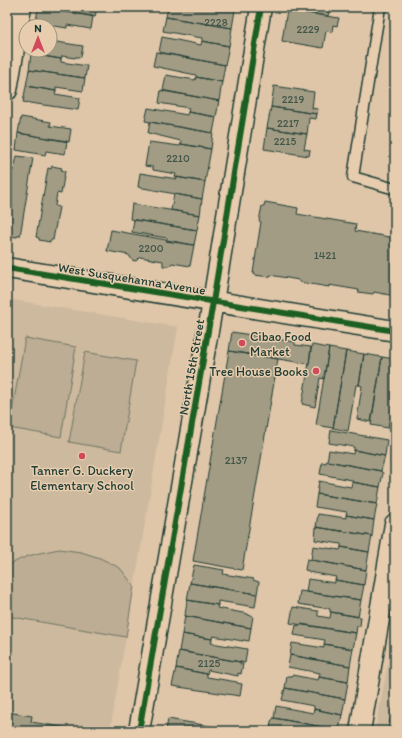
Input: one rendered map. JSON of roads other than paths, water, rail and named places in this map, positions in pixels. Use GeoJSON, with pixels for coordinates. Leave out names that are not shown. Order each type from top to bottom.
{"type":"FeatureCollection","features":[{"type":"Feature","properties":{"kind":"street"},"geometry":{"type":"LineString","coordinates":[[7,90],[21,7]]}},
{"type":"Feature","properties":{"kind":"street","name":"North 15th Street"},"geometry":{"type":"LineString","coordinates":[[139,731],[213,302],[261,7]]}},
{"type":"Feature","properties":{"kind":"street","name":"West Susquehanna Avenue"},"geometry":{"type":"LineString","coordinates":[[7,268],[395,331]]}},
{"type":"Feature","properties":{"kind":"street"},"geometry":{"type":"LineString","coordinates":[[360,731],[395,524]]}},
{"type":"Feature","properties":{"kind":"lane"},"geometry":{"type":"LineString","coordinates":[[380,7],[353,177],[395,189]]}},
{"type":"Feature","properties":{"kind":"place","name":"Cibao Food Market"},"geometry":{"type":"Point","coordinates":[242,343]}},
{"type":"Feature","properties":{"kind":"place","name":"Tree House Books"},"geometry":{"type":"Point","coordinates":[316,371]}},
{"type":"Feature","properties":{"kind":"place","name":"Tanner G. Duckery Elementary School"},"geometry":{"type":"Point","coordinates":[82,456]}}]}
